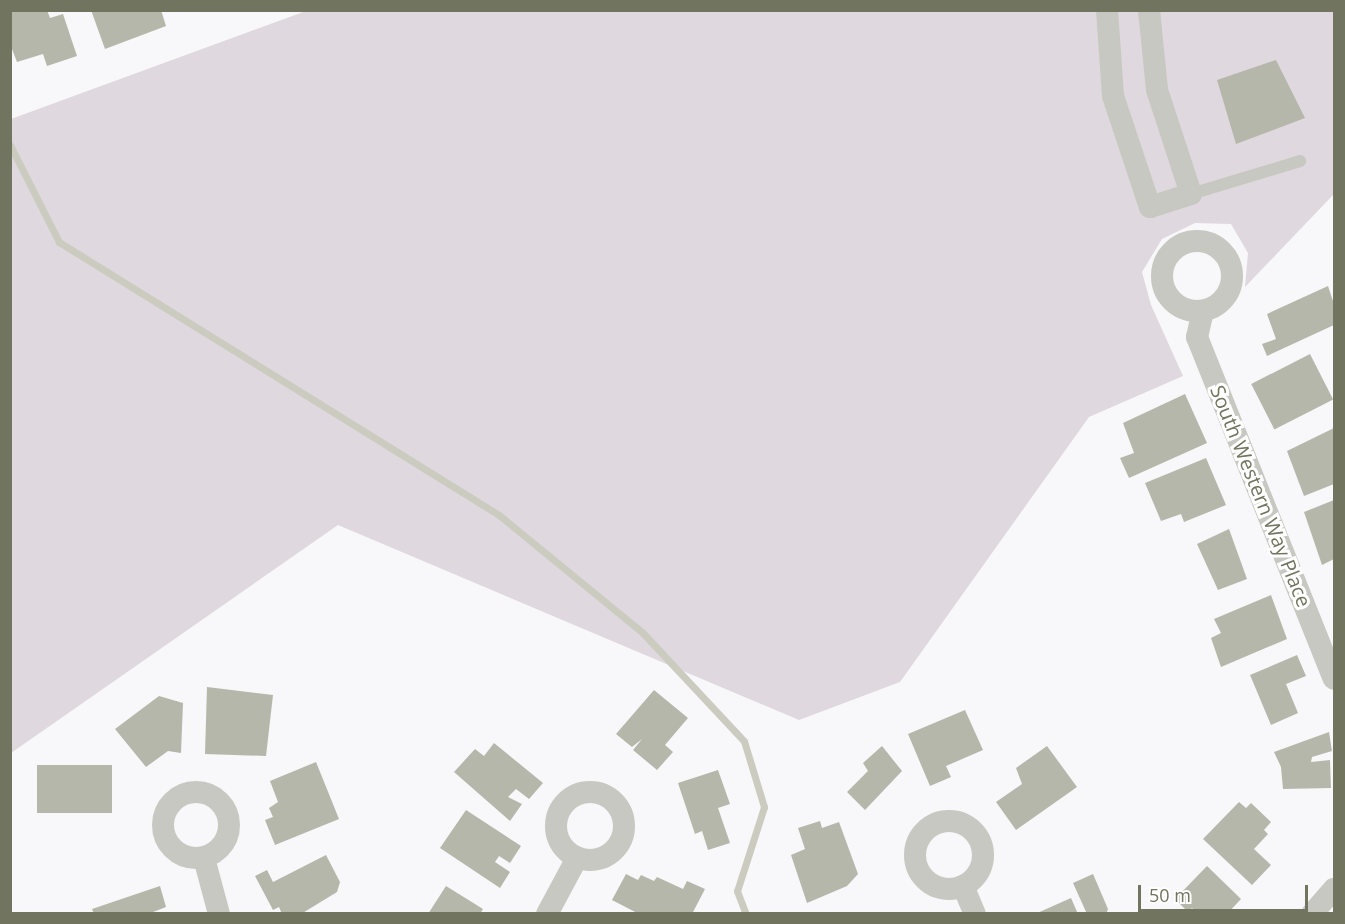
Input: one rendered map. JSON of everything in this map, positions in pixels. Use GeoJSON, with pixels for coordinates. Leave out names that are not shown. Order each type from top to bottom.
{"type":"FeatureCollection","features":[{"type":"Feature","properties":{"kind":"street"},"geometry":{"type":"LineString","coordinates":[[1107,10],[1113,96],[1150,207],[1191,194],[1157,90],[1149,10]]}},
{"type":"Feature","properties":{"kind":"street","name":"South Western Way Place"},"geometry":{"type":"LineString","coordinates":[[1203,311],[1197,337],[1335,679]]}},
{"type":"Feature","properties":{"kind":"street"},"geometry":{"type":"LineString","coordinates":[[204,858],[219,914]]}},
{"type":"Feature","properties":{"kind":"street"},"geometry":{"type":"LineString","coordinates":[[547,914],[577,858]]}},
{"type":"Feature","properties":{"kind":"street"},"geometry":{"type":"LineString","coordinates":[[963,886],[975,914]]}},
{"type":"Feature","properties":{"kind":"street"},"geometry":{"type":"LineString","coordinates":[[1312,914],[1335,889]]}},
{"type":"Feature","properties":{"kind":"lane"},"geometry":{"type":"LineString","coordinates":[[1191,194],[1300,161]]}},
{"type":"Feature","properties":{"kind":"shaded area"},"geometry":{"type":"Polygon","coordinates":[[[306,11],[1334,11],[1334,194],[1245,287],[1248,253],[1231,224],[1195,223],[1162,239],[1142,272],[1151,305],[1183,376],[1089,417],[900,682],[799,720],[338,525],[11,753],[11,119],[306,11]]]}},
{"type":"Feature","properties":{"kind":"building"},"geometry":{"type":"Polygon","coordinates":[[[10,10],[47,10],[50,18],[63,14],[77,56],[47,66],[43,54],[17,62],[10,44],[10,10]]]}},
{"type":"Feature","properties":{"kind":"building"},"geometry":{"type":"Polygon","coordinates":[[[91,10],[161,10],[166,26],[105,49],[91,10]]]}},
{"type":"Feature","properties":{"kind":"building"},"geometry":{"type":"Polygon","coordinates":[[[1276,60],[1305,118],[1236,144],[1217,80],[1276,60]]]}},
{"type":"Feature","properties":{"kind":"building"},"geometry":{"type":"Polygon","coordinates":[[[1328,286],[1334,304],[1334,325],[1267,356],[1262,344],[1276,339],[1267,314],[1328,286]]]}},
{"type":"Feature","properties":{"kind":"building"},"geometry":{"type":"Polygon","coordinates":[[[1310,354],[1333,399],[1274,429],[1251,384],[1310,354]]]}},
{"type":"Feature","properties":{"kind":"building"},"geometry":{"type":"Polygon","coordinates":[[[1185,394],[1207,443],[1129,478],[1120,458],[1134,453],[1123,423],[1185,394]]]}},
{"type":"Feature","properties":{"kind":"building"},"geometry":{"type":"Polygon","coordinates":[[[1334,428],[1334,484],[1304,496],[1287,451],[1334,428]]]}},
{"type":"Feature","properties":{"kind":"building"},"geometry":{"type":"Polygon","coordinates":[[[1206,458],[1226,505],[1184,522],[1181,514],[1161,521],[1145,483],[1206,458]]]}},
{"type":"Feature","properties":{"kind":"building"},"geometry":{"type":"Polygon","coordinates":[[[1334,500],[1334,559],[1322,565],[1304,512],[1334,500]]]}},
{"type":"Feature","properties":{"kind":"building"},"geometry":{"type":"Polygon","coordinates":[[[1229,529],[1247,579],[1218,590],[1197,544],[1229,529]]]}},
{"type":"Feature","properties":{"kind":"building"},"geometry":{"type":"Polygon","coordinates":[[[1271,595],[1287,639],[1221,667],[1211,638],[1221,633],[1214,619],[1271,595]]]}},
{"type":"Feature","properties":{"kind":"building"},"geometry":{"type":"Polygon","coordinates":[[[1297,655],[1306,676],[1286,684],[1298,713],[1271,725],[1250,675],[1297,655]]]}},
{"type":"Feature","properties":{"kind":"building"},"geometry":{"type":"Polygon","coordinates":[[[207,687],[273,695],[266,756],[205,754],[207,687]]]}},
{"type":"Feature","properties":{"kind":"building"},"geometry":{"type":"Polygon","coordinates":[[[654,690],[688,718],[665,745],[673,752],[657,770],[633,750],[642,739],[632,747],[616,734],[654,690]]]}},
{"type":"Feature","properties":{"kind":"building"},"geometry":{"type":"Polygon","coordinates":[[[159,696],[183,703],[181,753],[168,751],[146,767],[115,729],[159,696]]]}},
{"type":"Feature","properties":{"kind":"building"},"geometry":{"type":"Polygon","coordinates":[[[965,710],[983,750],[946,766],[951,777],[930,786],[908,734],[965,710]]]}},
{"type":"Feature","properties":{"kind":"building"},"geometry":{"type":"Polygon","coordinates":[[[1329,732],[1332,751],[1312,757],[1311,762],[1330,760],[1331,788],[1283,789],[1281,767],[1274,752],[1329,732]]]}},
{"type":"Feature","properties":{"kind":"building"},"geometry":{"type":"Polygon","coordinates":[[[494,743],[543,783],[529,799],[516,789],[508,797],[522,804],[510,821],[454,772],[475,749],[484,756],[494,743]]]}},
{"type":"Feature","properties":{"kind":"building"},"geometry":{"type":"Polygon","coordinates":[[[882,746],[902,771],[865,810],[847,792],[868,771],[863,763],[882,746]]]}},
{"type":"Feature","properties":{"kind":"building"},"geometry":{"type":"Polygon","coordinates":[[[1047,746],[1077,787],[1016,830],[996,802],[1022,784],[1016,768],[1047,746]]]}},
{"type":"Feature","properties":{"kind":"building"},"geometry":{"type":"Polygon","coordinates":[[[316,762],[339,819],[275,845],[265,820],[273,817],[269,808],[278,802],[270,781],[316,762]]]}},
{"type":"Feature","properties":{"kind":"building"},"geometry":{"type":"Polygon","coordinates":[[[37,765],[112,765],[112,813],[37,813],[37,765]]]}},
{"type":"Feature","properties":{"kind":"building"},"geometry":{"type":"Polygon","coordinates":[[[718,770],[730,804],[718,808],[730,843],[708,850],[702,831],[695,834],[678,783],[718,770]]]}},
{"type":"Feature","properties":{"kind":"building"},"geometry":{"type":"Polygon","coordinates":[[[1239,802],[1246,808],[1251,803],[1271,822],[1264,830],[1268,834],[1254,849],[1271,865],[1252,885],[1203,839],[1239,802]]]}},
{"type":"Feature","properties":{"kind":"building"},"geometry":{"type":"Polygon","coordinates":[[[466,810],[521,846],[510,863],[499,856],[495,862],[510,872],[500,888],[440,848],[466,810]]]}},
{"type":"Feature","properties":{"kind":"building"},"geometry":{"type":"Polygon","coordinates":[[[820,821],[822,828],[839,822],[858,874],[847,886],[807,903],[791,855],[805,849],[798,828],[820,821]]]}},
{"type":"Feature","properties":{"kind":"building"},"geometry":{"type":"Polygon","coordinates":[[[326,855],[340,882],[337,892],[301,914],[282,914],[279,907],[273,910],[255,876],[267,870],[273,882],[326,855]]]}},
{"type":"Feature","properties":{"kind":"building"},"geometry":{"type":"Polygon","coordinates":[[[1207,866],[1241,899],[1227,914],[1198,914],[1192,908],[1188,912],[1175,899],[1207,866]]]}},
{"type":"Feature","properties":{"kind":"building"},"geometry":{"type":"Polygon","coordinates":[[[626,874],[638,880],[641,875],[654,881],[657,877],[683,889],[687,881],[705,889],[692,914],[639,914],[612,900],[626,874]]]}},
{"type":"Feature","properties":{"kind":"building"},"geometry":{"type":"Polygon","coordinates":[[[1093,874],[1108,909],[1106,914],[1087,914],[1073,883],[1093,874]]]}},
{"type":"Feature","properties":{"kind":"building"},"geometry":{"type":"Polygon","coordinates":[[[160,886],[166,907],[148,914],[94,914],[92,909],[160,886]]]}},
{"type":"Feature","properties":{"kind":"building"},"geometry":{"type":"Polygon","coordinates":[[[446,886],[483,909],[480,914],[428,914],[446,886]]]}},
{"type":"Feature","properties":{"kind":"building"},"geometry":{"type":"Polygon","coordinates":[[[1071,898],[1078,914],[1035,914],[1071,898]]]}},
{"type":"Feature","properties":{"kind":"waterway"},"geometry":{"type":"LineString","coordinates":[[10,145],[59,242],[499,515],[642,632],[744,741],[764,807],[737,891],[746,914]]}}]}
